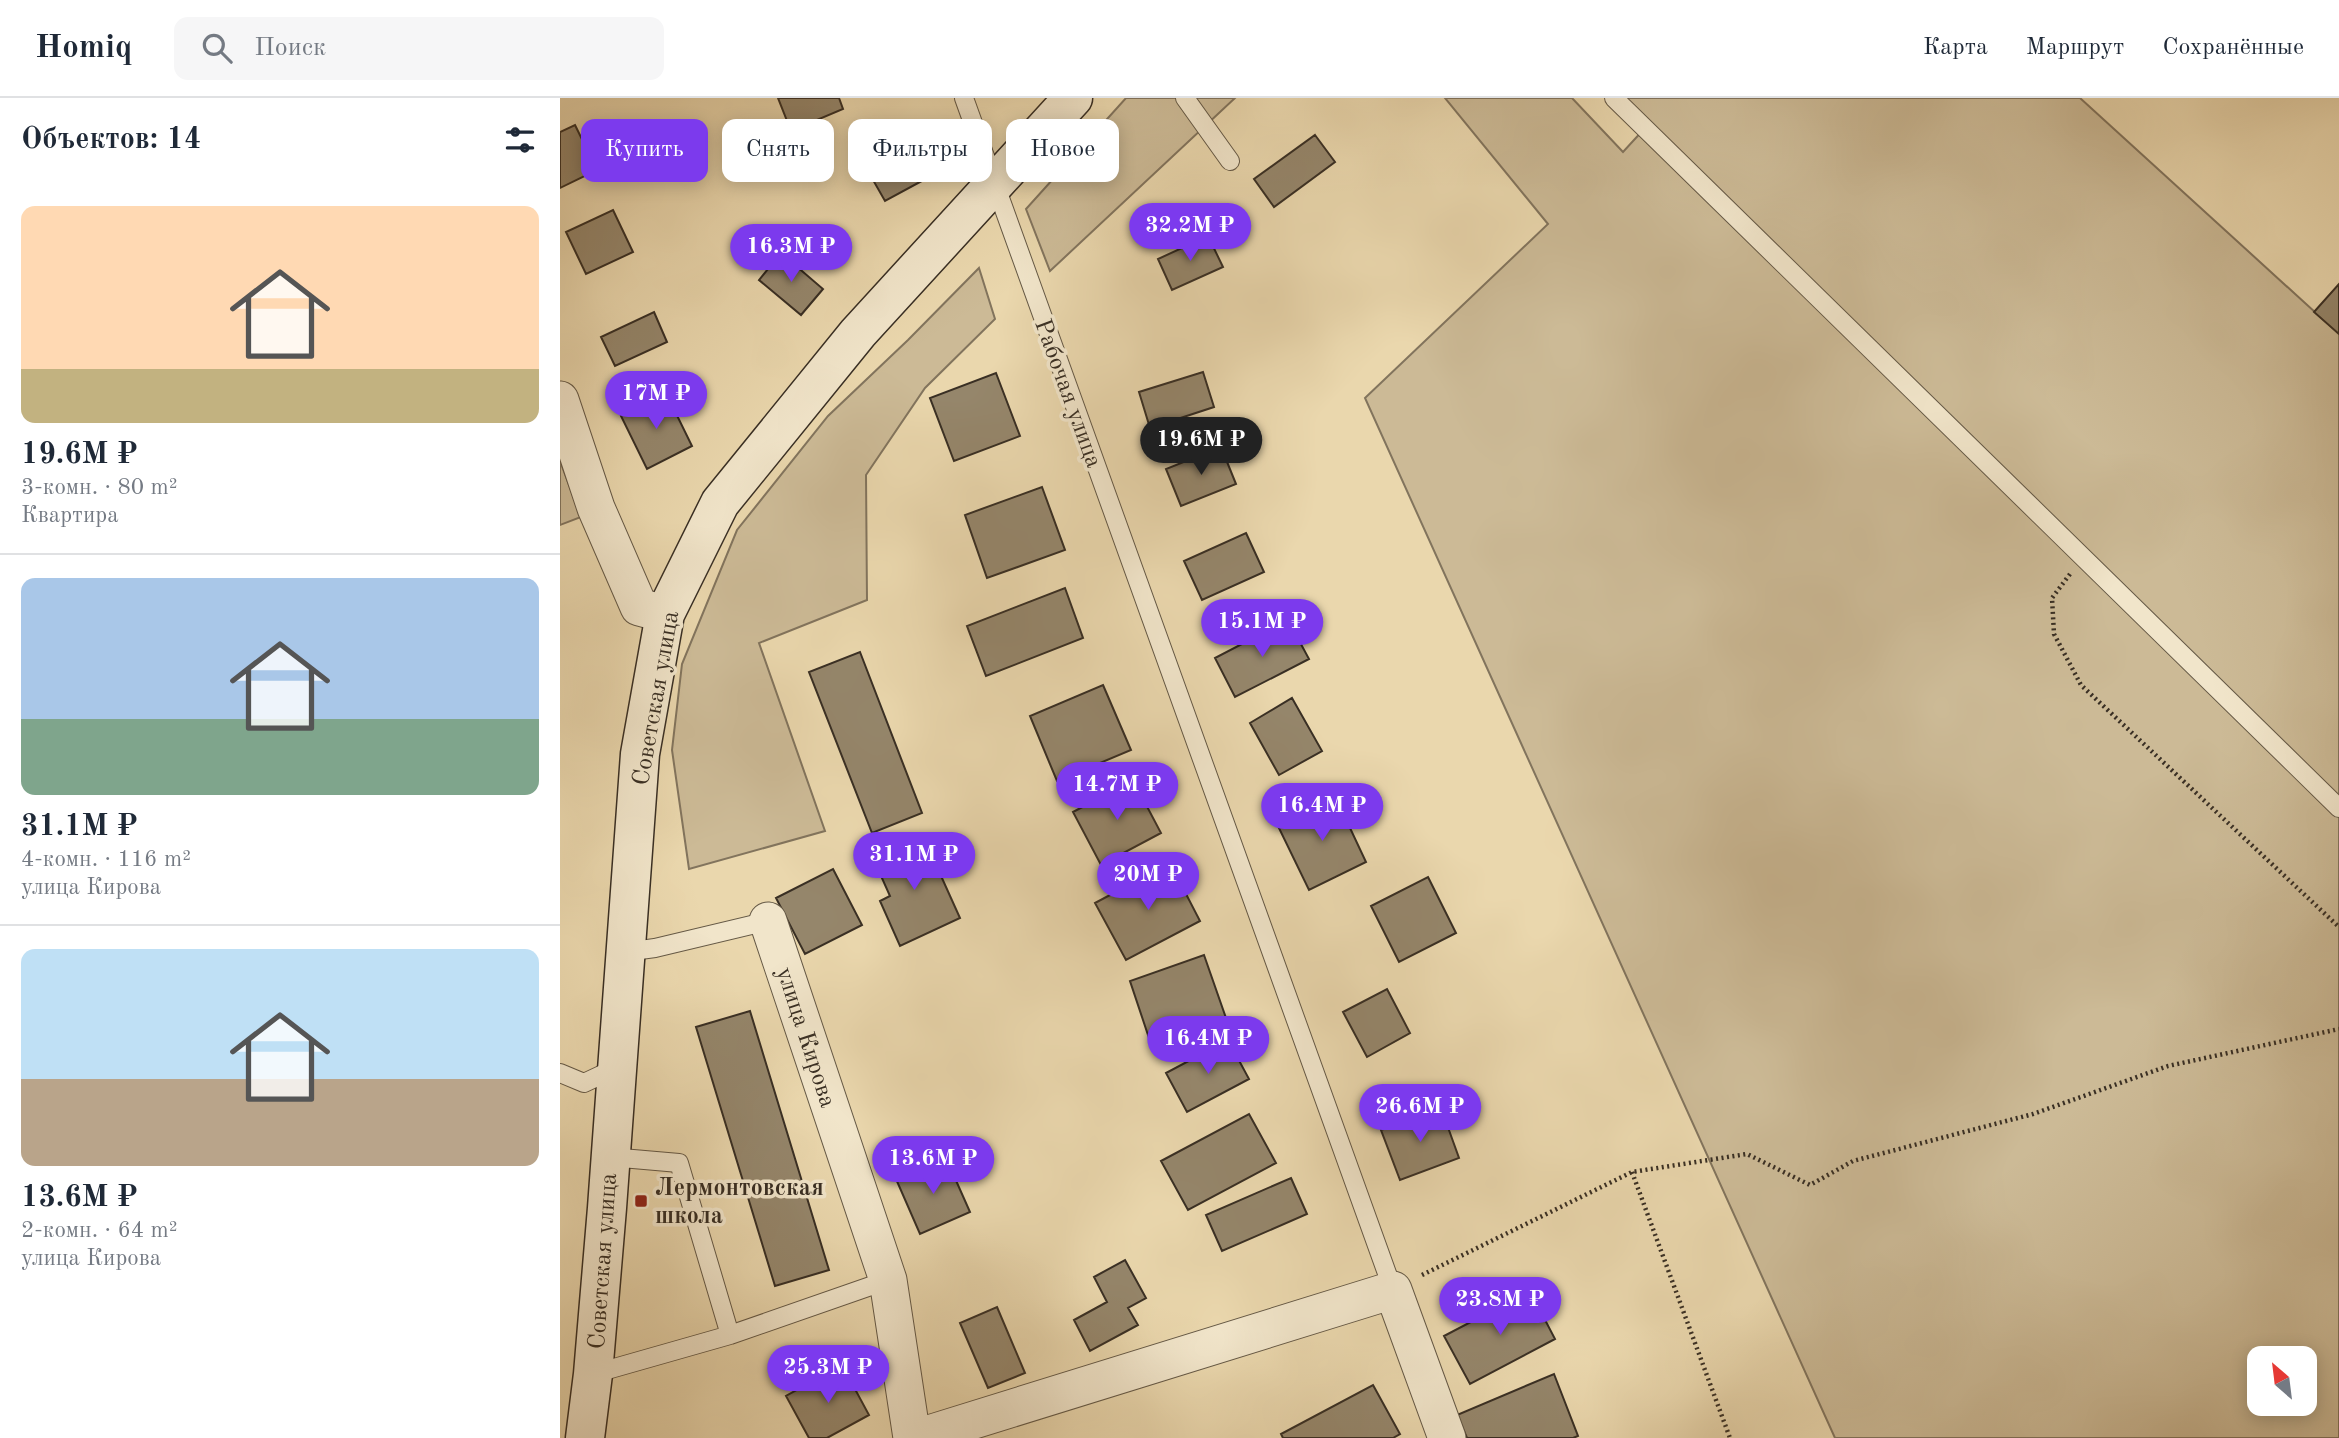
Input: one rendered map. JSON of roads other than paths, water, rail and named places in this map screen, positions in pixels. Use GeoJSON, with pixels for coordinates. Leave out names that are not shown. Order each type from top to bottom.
{"type":"FeatureCollection","features":[{"type":"Feature","properties":{"kind":"main road","name":"Советская улица"},"geometry":{"type":"LineString","coordinates":[[585,1438],[593,1374],[618,1067],[640,754],[665,614],[720,503],[858,333],[1073,98]]}},
{"type":"Feature","properties":{"kind":"street"},"geometry":{"type":"LineString","coordinates":[[560,400],[596,509],[639,607],[665,614]]}},
{"type":"Feature","properties":{"kind":"street","name":"улица Кирова"},"geometry":{"type":"LineString","coordinates":[[768,921],[888,1280],[914,1438]]}},
{"type":"Feature","properties":{"kind":"street"},"geometry":{"type":"LineString","coordinates":[[914,1438],[1393,1290]]}},
{"type":"Feature","properties":{"kind":"street","name":"Рабочая улица"},"geometry":{"type":"LineString","coordinates":[[1393,1290],[1447,1438]]}},
{"type":"Feature","properties":{"kind":"lane","name":"Рабочая улица"},"geometry":{"type":"LineString","coordinates":[[964,98],[1393,1290]]}},
{"type":"Feature","properties":{"kind":"lane"},"geometry":{"type":"LineString","coordinates":[[1185,98],[1230,161]]}},
{"type":"Feature","properties":{"kind":"lane"},"geometry":{"type":"LineString","coordinates":[[1614,98],[2339,808]]}},
{"type":"Feature","properties":{"kind":"lane"},"geometry":{"type":"LineString","coordinates":[[625,952],[655,948],[768,921]]}},
{"type":"Feature","properties":{"kind":"lane"},"geometry":{"type":"LineString","coordinates":[[560,1073],[584,1083],[618,1067]]}},
{"type":"Feature","properties":{"kind":"lane"},"geometry":{"type":"LineString","coordinates":[[610,1157],[679,1163],[730,1335]]}},
{"type":"Feature","properties":{"kind":"lane"},"geometry":{"type":"LineString","coordinates":[[593,1374],[730,1335],[888,1280]]}},
{"type":"Feature","properties":{"kind":"place","name":"Лермонтовская школа"},"geometry":{"type":"Point","coordinates":[641,1201]}}]}
